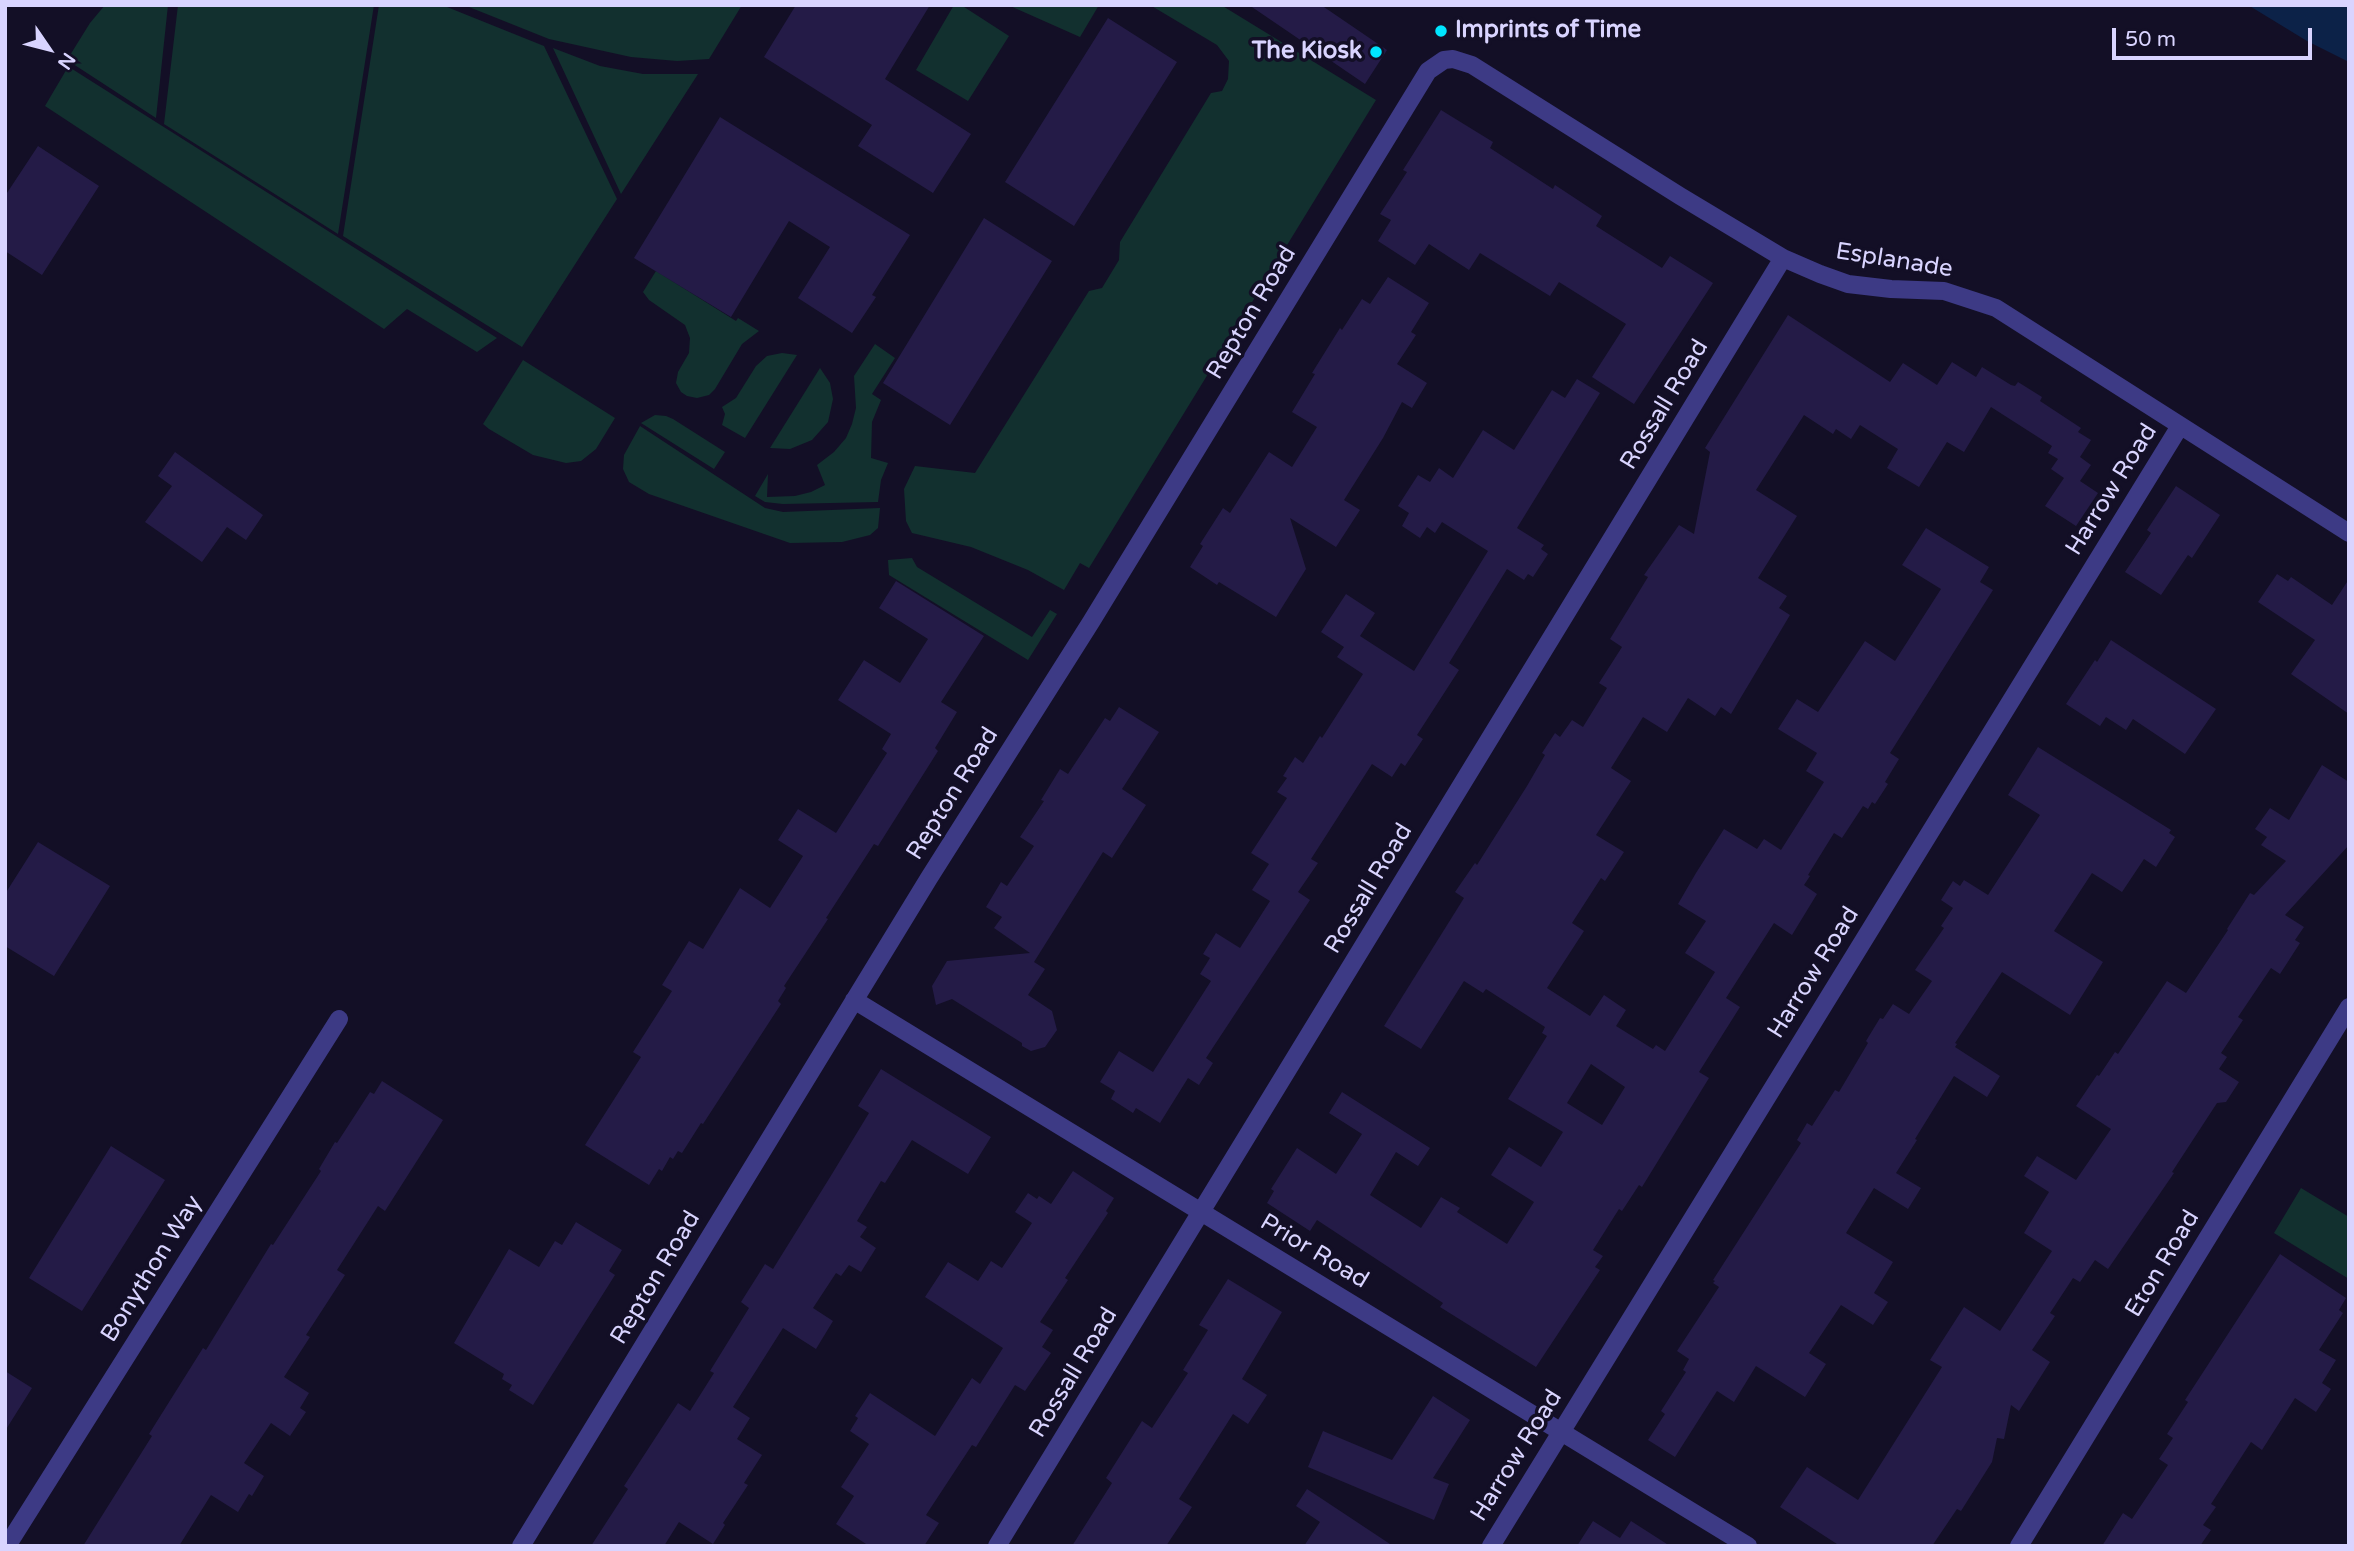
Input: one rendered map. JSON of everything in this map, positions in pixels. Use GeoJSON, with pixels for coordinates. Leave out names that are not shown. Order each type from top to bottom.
{"type":"FeatureCollection","features":[{"type":"Feature","properties":{"kind":"street","name":"Esplanade"},"geometry":{"type":"LineString","coordinates":[[1429,71],[1444,60],[1453,59],[1472,65],[1680,196],[1783,258],[1820,275],[1848,284],[1891,289],[1944,290],[1996,308],[2349,533]]}},
{"type":"Feature","properties":{"kind":"street","name":"Repton Road"},"geometry":{"type":"LineString","coordinates":[[521,1546],[854,1000],[1091,622],[1429,71]]}},
{"type":"Feature","properties":{"kind":"street","name":"Rossall Road"},"geometry":{"type":"LineString","coordinates":[[997,1546],[1783,258]]}},
{"type":"Feature","properties":{"kind":"street","name":"Harrow Road"},"geometry":{"type":"LineString","coordinates":[[1491,1546],[2180,426]]}},
{"type":"Feature","properties":{"kind":"street","name":"Prior Road"},"geometry":{"type":"LineString","coordinates":[[854,1000],[1748,1546]]}},
{"type":"Feature","properties":{"kind":"street","name":"Eton Road"},"geometry":{"type":"LineString","coordinates":[[2020,1546],[2349,1007]]}},
{"type":"Feature","properties":{"kind":"street","name":"Bonython Way"},"geometry":{"type":"LineString","coordinates":[[7,1546],[338,1019]]}},
{"type":"Feature","properties":{"kind":"green space"},"geometry":{"type":"Polygon","coordinates":[[[105,5],[168,5],[156,118],[67,60],[90,23],[105,5]]]}},
{"type":"Feature","properties":{"kind":"green space"},"geometry":{"type":"Polygon","coordinates":[[[178,5],[374,5],[338,234],[164,124],[178,5]]]}},
{"type":"Feature","properties":{"kind":"green space"},"geometry":{"type":"Polygon","coordinates":[[[379,5],[442,5],[544,46],[617,199],[522,347],[343,236],[379,5]]]}},
{"type":"Feature","properties":{"kind":"green space"},"geometry":{"type":"Polygon","coordinates":[[[464,5],[742,5],[709,59],[677,61],[631,57],[549,39],[464,5]]]}},
{"type":"Feature","properties":{"kind":"green space"},"geometry":{"type":"Polygon","coordinates":[[[954,5],[961,5],[1009,36],[968,101],[916,70],[954,5]]]}},
{"type":"Feature","properties":{"kind":"green space"},"geometry":{"type":"Polygon","coordinates":[[[1008,5],[1099,5],[1080,37],[1008,5]]]}},
{"type":"Feature","properties":{"kind":"green space"},"geometry":{"type":"Polygon","coordinates":[[[1150,5],[1221,5],[1376,100],[1089,568],[1080,563],[1064,590],[1028,570],[971,547],[912,533],[906,521],[904,489],[915,466],[975,473],[1089,291],[1102,288],[1119,260],[1120,242],[1211,93],[1222,91],[1228,79],[1229,61],[1217,45],[1150,5]]]}},
{"type":"Feature","properties":{"kind":"green space"},"geometry":{"type":"Polygon","coordinates":[[[553,48],[600,66],[643,74],[698,74],[621,194],[553,48]]]}},
{"type":"Feature","properties":{"kind":"green space"},"geometry":{"type":"Polygon","coordinates":[[[68,67],[497,338],[477,352],[407,309],[384,329],[45,106],[68,67]]]}},
{"type":"Feature","properties":{"kind":"green space"},"geometry":{"type":"Polygon","coordinates":[[[656,271],[736,321],[738,318],[759,331],[742,344],[709,395],[697,398],[687,396],[676,383],[678,372],[689,353],[690,338],[685,325],[649,300],[643,292],[656,271]]]}},
{"type":"Feature","properties":{"kind":"green space"},"geometry":{"type":"Polygon","coordinates":[[[875,344],[895,358],[872,394],[881,400],[872,422],[871,458],[888,463],[881,480],[878,502],[783,504],[765,502],[755,496],[768,474],[767,497],[795,496],[825,485],[817,465],[846,438],[856,408],[854,376],[875,344]]]}},
{"type":"Feature","properties":{"kind":"green space"},"geometry":{"type":"Polygon","coordinates":[[[782,353],[797,355],[745,438],[722,425],[725,414],[722,407],[736,398],[756,366],[767,356],[782,353]]]}},
{"type":"Feature","properties":{"kind":"green space"},"geometry":{"type":"Polygon","coordinates":[[[523,360],[615,418],[596,449],[581,461],[566,463],[533,455],[483,424],[523,360]]]}},
{"type":"Feature","properties":{"kind":"green space"},"geometry":{"type":"Polygon","coordinates":[[[820,368],[830,383],[833,399],[828,422],[812,440],[790,449],[770,448],[820,368]]]}},
{"type":"Feature","properties":{"kind":"green space"},"geometry":{"type":"Polygon","coordinates":[[[655,415],[673,419],[725,452],[714,469],[641,423],[655,415]]]}},
{"type":"Feature","properties":{"kind":"green space"},"geometry":{"type":"Polygon","coordinates":[[[640,426],[765,508],[783,512],[880,508],[878,528],[870,535],[842,542],[790,543],[649,494],[629,482],[623,469],[624,455],[640,426]]]}},
{"type":"Feature","properties":{"kind":"green space"},"geometry":{"type":"Polygon","coordinates":[[[912,558],[917,567],[1032,637],[1050,610],[1057,614],[1028,660],[889,575],[888,560],[912,558]]]}},
{"type":"Feature","properties":{"kind":"green space"},"geometry":{"type":"Polygon","coordinates":[[[2301,1188],[2349,1217],[2349,1279],[2274,1233],[2301,1188]]]}},
{"type":"Feature","properties":{"kind":"water"},"geometry":{"type":"Polygon","coordinates":[[[2248,5],[2349,5],[2349,62],[2307,41],[2248,5]]]}},
{"type":"Feature","properties":{"kind":"building"},"geometry":{"type":"Polygon","coordinates":[[[796,5],[930,5],[885,79],[971,134],[933,193],[858,146],[872,125],[764,57],[796,5]]]}},
{"type":"Feature","properties":{"kind":"building"},"geometry":{"type":"Polygon","coordinates":[[[1249,5],[1321,5],[1387,50],[1365,84],[1249,5]]]}},
{"type":"Feature","properties":{"kind":"building"},"geometry":{"type":"Polygon","coordinates":[[[1108,18],[1177,62],[1074,226],[1005,182],[1108,18]]]}},
{"type":"Feature","properties":{"kind":"building"},"geometry":{"type":"Polygon","coordinates":[[[1441,110],[1493,142],[1490,148],[1553,189],[1555,185],[1602,216],[1596,226],[1662,268],[1670,256],[1713,283],[1634,404],[1592,377],[1626,324],[1559,282],[1550,296],[1480,253],[1469,270],[1429,244],[1415,265],[1378,241],[1391,220],[1380,214],[1407,172],[1403,170],[1441,110]]]}},
{"type":"Feature","properties":{"kind":"building"},"geometry":{"type":"Polygon","coordinates":[[[720,117],[910,235],[872,295],[876,297],[852,333],[798,298],[830,247],[789,221],[731,317],[634,258],[720,117]]]}},
{"type":"Feature","properties":{"kind":"building"},"geometry":{"type":"Polygon","coordinates":[[[38,146],[99,186],[42,275],[5,251],[5,196],[38,146]]]}},
{"type":"Feature","properties":{"kind":"building"},"geometry":{"type":"Polygon","coordinates":[[[984,218],[1052,261],[950,425],[883,383],[984,218]]]}},
{"type":"Feature","properties":{"kind":"building"},"geometry":{"type":"Polygon","coordinates":[[[1388,277],[1429,303],[1411,332],[1416,335],[1397,364],[1427,383],[1412,408],[1402,402],[1344,500],[1360,510],[1336,547],[1290,518],[1306,569],[1276,617],[1190,567],[1203,546],[1200,544],[1223,508],[1230,513],[1269,452],[1292,467],[1317,427],[1292,412],[1340,328],[1342,330],[1362,299],[1370,304],[1388,277]]]}},
{"type":"Feature","properties":{"kind":"building"},"geometry":{"type":"Polygon","coordinates":[[[1788,315],[1890,382],[1903,363],[1937,385],[1952,362],[1976,377],[1982,367],[2011,385],[2015,386],[2018,382],[2042,397],[2040,401],[2081,428],[2078,432],[2091,440],[2080,457],[2091,465],[2080,481],[2098,493],[2076,526],[2045,506],[2064,478],[2051,469],[2058,459],[2048,453],[2052,446],[1991,407],[1964,452],[1947,442],[1919,487],[1887,468],[1898,449],[1860,425],[1851,439],[1836,429],[1833,434],[1804,415],[1756,490],[1797,516],[1758,578],[1787,596],[1779,608],[1790,615],[1731,714],[1721,707],[1715,716],[1688,698],[1667,732],[1643,717],[1611,768],[1631,781],[1596,835],[1624,852],[1605,881],[1601,878],[1572,923],[1584,931],[1547,988],[1590,1016],[1604,995],[1626,1010],[1616,1026],[1653,1049],[1656,1045],[1665,1051],[1715,972],[1685,953],[1706,921],[1678,904],[1696,873],[1724,829],[1757,849],[1764,839],[1781,850],[1824,782],[1806,771],[1817,753],[1778,729],[1797,699],[1818,712],[1865,641],[1895,661],[1941,589],[1902,565],[1926,528],[1989,567],[1980,582],[1993,590],[1890,753],[1899,759],[1885,782],[1888,784],[1875,804],[1872,802],[1868,809],[1863,806],[1842,838],[1834,833],[1808,875],[1810,876],[1804,885],[1817,894],[1792,935],[1774,923],[1726,998],[1740,1007],[1699,1072],[1709,1078],[1642,1187],[1639,1185],[1622,1211],[1619,1209],[1593,1250],[1603,1256],[1595,1267],[1600,1270],[1536,1367],[1440,1307],[1443,1303],[1317,1220],[1310,1231],[1267,1203],[1274,1191],[1271,1189],[1297,1148],[1336,1174],[1362,1134],[1329,1113],[1342,1092],[1430,1148],[1418,1166],[1396,1152],[1370,1195],[1421,1228],[1441,1197],[1460,1208],[1457,1212],[1507,1244],[1534,1202],[1491,1175],[1509,1147],[1541,1167],[1563,1132],[1508,1099],[1547,1036],[1542,1033],[1545,1027],[1486,989],[1483,993],[1464,981],[1421,1049],[1384,1026],[1464,898],[1455,892],[1475,863],[1477,865],[1527,786],[1545,755],[1542,753],[1555,733],[1560,737],[1572,720],[1583,727],[1607,688],[1599,683],[1622,647],[1610,639],[1648,577],[1644,575],[1679,525],[1694,534],[1710,452],[1705,448],[1788,315]],[[1591,1064],[1567,1103],[1602,1125],[1625,1087],[1591,1064]]]}},
{"type":"Feature","properties":{"kind":"building"},"geometry":{"type":"Polygon","coordinates":[[[1577,379],[1600,393],[1517,528],[1544,545],[1541,549],[1548,554],[1533,577],[1528,574],[1524,580],[1507,569],[1449,663],[1459,670],[1417,735],[1423,739],[1405,766],[1401,763],[1392,777],[1372,764],[1311,859],[1318,863],[1298,892],[1310,900],[1206,1058],[1213,1063],[1199,1085],[1188,1078],[1160,1123],[1136,1108],[1133,1113],[1111,1099],[1115,1091],[1100,1082],[1119,1051],[1153,1072],[1211,981],[1200,974],[1210,958],[1203,954],[1216,933],[1240,948],[1270,901],[1252,890],[1269,864],[1251,853],[1287,798],[1277,792],[1287,778],[1283,776],[1295,757],[1303,763],[1363,674],[1337,657],[1344,647],[1321,632],[1346,594],[1375,613],[1360,636],[1414,671],[1488,551],[1442,522],[1435,533],[1427,527],[1420,538],[1402,526],[1409,513],[1398,506],[1418,475],[1430,482],[1439,468],[1453,478],[1483,430],[1514,450],[1552,390],[1565,398],[1577,379]]]}},
{"type":"Feature","properties":{"kind":"building"},"geometry":{"type":"Polygon","coordinates":[[[175,452],[263,515],[246,540],[227,527],[202,562],[145,522],[172,486],[158,476],[175,452]]]}},
{"type":"Feature","properties":{"kind":"building"},"geometry":{"type":"Polygon","coordinates":[[[2176,486],[2220,515],[2192,558],[2188,555],[2161,595],[2125,572],[2151,533],[2147,530],[2176,486]]]}},
{"type":"Feature","properties":{"kind":"building"},"geometry":{"type":"Polygon","coordinates":[[[2277,574],[2288,581],[2291,577],[2332,605],[2349,579],[2349,714],[2291,674],[2315,640],[2258,602],[2277,574]]]}},
{"type":"Feature","properties":{"kind":"building"},"geometry":{"type":"Polygon","coordinates":[[[896,581],[984,636],[941,702],[957,712],[935,748],[938,751],[878,846],[874,844],[826,918],[828,919],[784,986],[786,988],[778,1001],[781,1004],[703,1124],[701,1123],[682,1153],[678,1151],[673,1159],[670,1157],[649,1185],[585,1145],[641,1057],[633,1052],[672,991],[662,985],[689,941],[703,949],[740,888],[770,908],[803,856],[778,840],[798,809],[836,833],[887,753],[882,749],[891,734],[838,700],[864,660],[900,683],[928,639],[879,608],[896,581]]]}},
{"type":"Feature","properties":{"kind":"building"},"geometry":{"type":"Polygon","coordinates":[[[2111,640],[2216,709],[2185,754],[2133,719],[2126,730],[2106,717],[2100,726],[2066,704],[2111,640]]]}},
{"type":"Feature","properties":{"kind":"building"},"geometry":{"type":"Polygon","coordinates":[[[1119,707],[1159,732],[1122,789],[1146,805],[1112,858],[1103,852],[1034,962],[1045,969],[1028,995],[1052,1011],[1057,1030],[1045,1047],[1031,1051],[952,999],[936,1005],[932,986],[947,961],[1030,953],[994,928],[1002,917],[986,907],[1001,882],[1007,886],[1034,846],[1020,837],[1044,801],[1041,800],[1060,769],[1068,774],[1105,718],[1110,721],[1119,707]]]}},
{"type":"Feature","properties":{"kind":"building"},"geometry":{"type":"Polygon","coordinates":[[[2038,747],[2171,830],[2169,833],[2175,837],[2156,867],[2144,859],[2122,892],[2092,873],[2054,931],[2103,962],[2070,1015],[2002,972],[1955,1043],[1955,1047],[2000,1076],[1987,1097],[1954,1076],[1896,1173],[1921,1188],[1908,1209],[1874,1188],[1846,1233],[1893,1262],[1874,1293],[1888,1302],[1873,1325],[1841,1305],[1809,1353],[1826,1364],[1805,1397],[1756,1366],[1734,1402],[1717,1391],[1675,1457],[1648,1440],[1665,1414],[1661,1411],[1686,1372],[1683,1370],[1689,1359],[1677,1351],[1719,1287],[1713,1280],[1801,1143],[1797,1140],[1807,1123],[1812,1126],[1835,1090],[1839,1092],[1880,1018],[1883,1019],[1893,1004],[1909,1014],[1932,981],[1915,970],[1944,928],[1941,926],[1953,908],[1941,900],[1953,881],[1960,886],[1964,880],[1988,895],[2040,815],[2008,795],[2038,747]]]}},
{"type":"Feature","properties":{"kind":"building"},"geometry":{"type":"Polygon","coordinates":[[[2322,765],[2349,782],[2349,845],[2285,915],[2304,927],[2295,940],[2300,943],[2280,974],[2271,968],[2238,1017],[2243,1020],[2221,1053],[2227,1057],[2219,1069],[2239,1082],[2226,1102],[2217,1103],[2172,1172],[2174,1173],[2108,1269],[2095,1260],[2080,1282],[2073,1278],[2050,1313],[2055,1316],[2032,1350],[2050,1362],[2019,1411],[2011,1405],[2004,1439],[1997,1438],[1992,1462],[1961,1511],[1957,1509],[1932,1546],[1840,1546],[1780,1507],[1807,1467],[1858,1500],[1942,1367],[1930,1360],[1964,1307],[2000,1331],[2052,1251],[2024,1233],[2049,1192],[2024,1176],[2037,1156],[2076,1180],[2111,1129],[2076,1106],[2115,1052],[2118,1054],[2167,981],[2186,993],[2250,893],[2254,895],[2286,861],[2261,845],[2267,837],[2255,829],[2270,808],[2289,820],[2322,765]]]}},
{"type":"Feature","properties":{"kind":"building"},"geometry":{"type":"Polygon","coordinates":[[[38,842],[110,886],[54,976],[5,946],[5,894],[38,842]]]}},
{"type":"Feature","properties":{"kind":"building"},"geometry":{"type":"Polygon","coordinates":[[[881,1069],[991,1137],[968,1174],[912,1140],[885,1183],[881,1181],[857,1221],[867,1227],[860,1237],[876,1248],[861,1272],[849,1265],[841,1276],[836,1273],[813,1308],[833,1321],[816,1349],[783,1328],[733,1407],[750,1418],[737,1439],[762,1455],[744,1483],[748,1485],[723,1523],[725,1525],[713,1544],[679,1522],[664,1546],[591,1546],[628,1489],[624,1486],[678,1403],[690,1411],[714,1373],[710,1371],[749,1308],[741,1302],[765,1264],[773,1269],[869,1113],[858,1106],[881,1069]]]}},
{"type":"Feature","properties":{"kind":"building"},"geometry":{"type":"Polygon","coordinates":[[[382,1081],[443,1120],[385,1211],[378,1206],[337,1270],[345,1275],[306,1335],[310,1337],[284,1377],[309,1393],[300,1408],[306,1412],[290,1436],[271,1423],[244,1463],[264,1476],[252,1496],[249,1494],[238,1512],[211,1495],[179,1546],[83,1546],[203,1348],[206,1350],[271,1244],[273,1245],[321,1171],[319,1169],[335,1142],[337,1143],[370,1092],[374,1094],[382,1081]]]}},
{"type":"Feature","properties":{"kind":"building"},"geometry":{"type":"Polygon","coordinates":[[[111,1146],[165,1180],[82,1311],[29,1278],[111,1146]]]}},
{"type":"Feature","properties":{"kind":"building"},"geometry":{"type":"Polygon","coordinates":[[[1073,1171],[1114,1198],[1106,1211],[1108,1213],[1040,1322],[1053,1330],[1042,1347],[1051,1353],[1025,1391],[1015,1385],[976,1447],[972,1445],[926,1515],[939,1523],[924,1546],[869,1546],[836,1524],[854,1496],[841,1487],[869,1444],[850,1431],[858,1418],[855,1416],[870,1393],[935,1436],[972,1378],[980,1384],[1003,1348],[925,1297],[948,1262],[978,1281],[991,1261],[1002,1268],[1032,1223],[1015,1212],[1028,1193],[1051,1204],[1073,1171]]]}},
{"type":"Feature","properties":{"kind":"building"},"geometry":{"type":"Polygon","coordinates":[[[576,1222],[622,1250],[609,1271],[615,1275],[533,1405],[509,1390],[512,1385],[502,1379],[504,1374],[454,1343],[509,1249],[539,1267],[555,1241],[562,1245],[576,1222]]]}},
{"type":"Feature","properties":{"kind":"building"},"geometry":{"type":"Polygon","coordinates":[[[2280,1254],[2346,1298],[2339,1310],[2343,1313],[2319,1350],[2336,1360],[2322,1383],[2331,1389],[2316,1412],[2295,1398],[2262,1450],[2251,1442],[2211,1504],[2216,1507],[2203,1525],[2211,1530],[2200,1546],[2102,1546],[2123,1513],[2132,1519],[2168,1465],[2159,1459],[2173,1438],[2167,1434],[2188,1402],[2185,1400],[2280,1254]]]}},
{"type":"Feature","properties":{"kind":"building"},"geometry":{"type":"Polygon","coordinates":[[[1228,1279],[1282,1312],[1242,1379],[1267,1395],[1248,1424],[1233,1414],[1179,1499],[1192,1507],[1166,1546],[1072,1546],[1112,1483],[1106,1478],[1142,1421],[1152,1428],[1188,1373],[1183,1370],[1208,1330],[1199,1325],[1228,1279]]]}},
{"type":"Feature","properties":{"kind":"building"},"geometry":{"type":"Polygon","coordinates":[[[5,1371],[32,1388],[5,1431],[5,1371]]]}},
{"type":"Feature","properties":{"kind":"building"},"geometry":{"type":"Polygon","coordinates":[[[1433,1396],[1470,1420],[1433,1478],[1449,1484],[1434,1520],[1308,1467],[1323,1431],[1392,1460],[1433,1396]]]}},
{"type":"Feature","properties":{"kind":"building"},"geometry":{"type":"Polygon","coordinates":[[[1307,1489],[1393,1546],[1304,1546],[1320,1522],[1296,1506],[1307,1489]]]}},
{"type":"Feature","properties":{"kind":"building"},"geometry":{"type":"Polygon","coordinates":[[[1593,1521],[1620,1538],[1631,1521],[1670,1546],[1577,1546],[1593,1521]]]}},
{"type":"Feature","properties":{"kind":"place","name":"Imprints of Time"},"geometry":{"type":"Point","coordinates":[1441,31]}},
{"type":"Feature","properties":{"kind":"place","name":"The Kiosk"},"geometry":{"type":"Point","coordinates":[1376,52]}}]}
